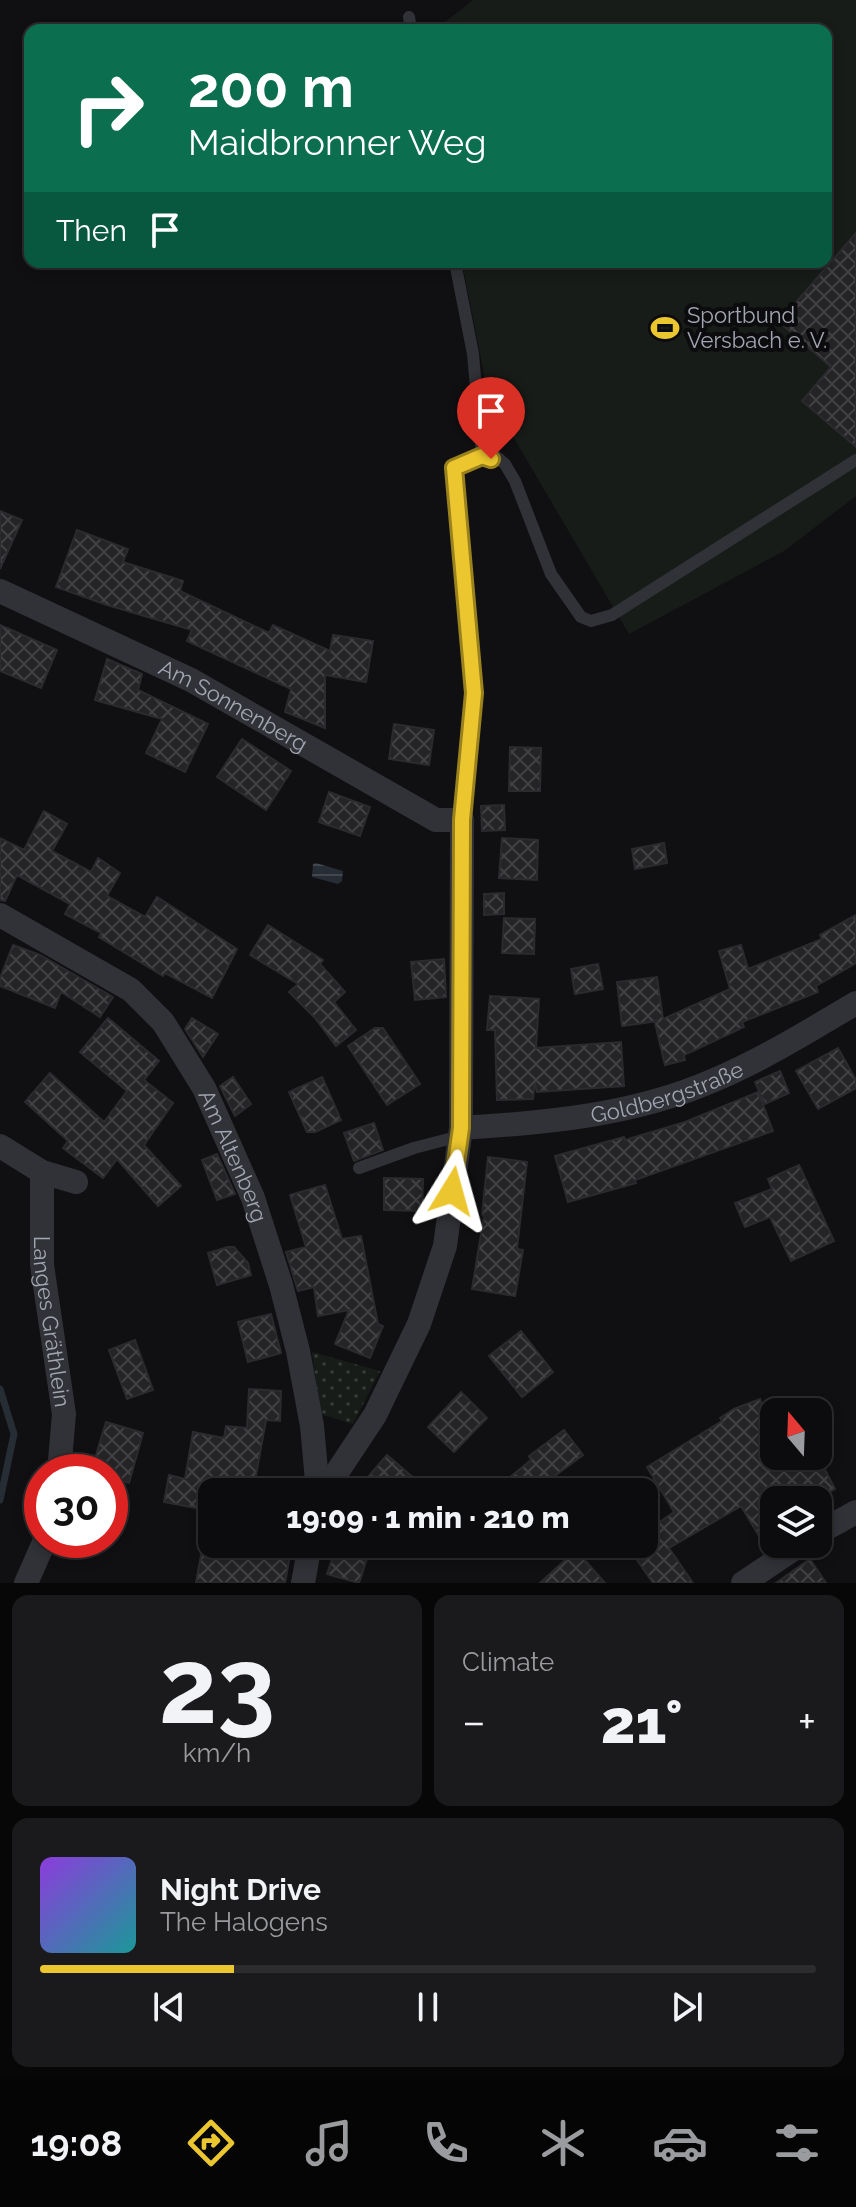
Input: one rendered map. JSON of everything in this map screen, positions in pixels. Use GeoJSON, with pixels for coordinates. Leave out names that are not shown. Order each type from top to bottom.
{"type":"FeatureCollection","features":[{"type":"Feature","properties":{"kind":"street","name":"Am Sonnenberg"},"geometry":{"type":"LineString","coordinates":[[0,591],[191,680],[436,820],[462,820]]}},
{"type":"Feature","properties":{"kind":"street"},"geometry":{"type":"LineString","coordinates":[[331,1478],[375,1415],[419,1324],[445,1246],[461,1132],[462,820]]}},
{"type":"Feature","properties":{"kind":"street","name":"Am Altenberg"},"geometry":{"type":"LineString","coordinates":[[0,915],[131,990],[163,1022],[204,1088],[253,1198],[281,1285],[303,1377],[319,1478]]}},
{"type":"Feature","properties":{"kind":"street","name":"Goldbergstraße"},"geometry":{"type":"LineString","coordinates":[[461,1132],[599,1114],[659,1099],[710,1082],[756,1061],[856,1003]]}},
{"type":"Feature","properties":{"kind":"street"},"geometry":{"type":"LineString","coordinates":[[0,1146],[42,1172],[76,1182]]}},
{"type":"Feature","properties":{"kind":"street","name":"Langes Gräthlein"},"geometry":{"type":"LineString","coordinates":[[42,1172],[42,1265],[64,1414],[61,1454]]}},
{"type":"Feature","properties":{"kind":"street"},"geometry":{"type":"LineString","coordinates":[[832,1525],[856,1512]]}},
{"type":"Feature","properties":{"kind":"street"},"geometry":{"type":"LineString","coordinates":[[26,1583],[37,1558]]}},
{"type":"Feature","properties":{"kind":"street"},"geometry":{"type":"LineString","coordinates":[[303,1583],[307,1558]]}},
{"type":"Feature","properties":{"kind":"street"},"geometry":{"type":"LineString","coordinates":[[743,1583],[780,1558]]}},
{"type":"Feature","properties":{"kind":"lane"},"geometry":{"type":"LineString","coordinates":[[456,268],[473,354],[482,456]]}},
{"type":"Feature","properties":{"kind":"lane"},"geometry":{"type":"LineString","coordinates":[[462,820],[474,693],[454,468],[482,456],[497,457],[505,464],[515,481],[551,574],[581,617],[591,621],[612,615],[856,460]]}},
{"type":"Feature","properties":{"kind":"lane"},"geometry":{"type":"LineString","coordinates":[[359,1168],[461,1132]]}},
{"type":"Feature","properties":{"kind":"shaded area","name":"Sportbund Versbach e. V."},"geometry":{"type":"Polygon","coordinates":[[[473,0],[856,0],[856,496],[784,551],[629,634],[488,394],[463,268],[832,268],[832,24],[443,24],[473,0]]]}},
{"type":"Feature","properties":{"kind":"shaded area"},"geometry":{"type":"Polygon","coordinates":[[[313,864],[343,871],[342,881],[338,884],[312,877],[313,864]]]}},
{"type":"Feature","properties":{"kind":"shaded area"},"geometry":{"type":"Polygon","coordinates":[[[312,1352],[380,1371],[353,1424],[320,1414],[312,1352]]]}},
{"type":"Feature","properties":{"kind":"building"},"geometry":{"type":"Polygon","coordinates":[[[856,233],[856,447],[802,401],[831,367],[779,322],[826,268],[832,268],[832,261],[856,233]]]}},
{"type":"Feature","properties":{"kind":"building"},"geometry":{"type":"Polygon","coordinates":[[[0,511],[22,520],[0,569],[0,511]]]}},
{"type":"Feature","properties":{"kind":"building"},"geometry":{"type":"Polygon","coordinates":[[[77,530],[128,549],[123,562],[183,581],[180,591],[269,633],[273,625],[330,651],[333,635],[373,641],[366,682],[325,675],[325,728],[285,712],[291,689],[187,641],[192,630],[56,587],[77,530]]]}},
{"type":"Feature","properties":{"kind":"building"},"geometry":{"type":"Polygon","coordinates":[[[0,625],[57,650],[41,688],[0,671],[0,625]]]}},
{"type":"Feature","properties":{"kind":"building"},"geometry":{"type":"Polygon","coordinates":[[[107,659],[142,674],[138,690],[208,724],[185,772],[146,753],[162,719],[95,700],[107,659]]]}},
{"type":"Feature","properties":{"kind":"building"},"geometry":{"type":"Polygon","coordinates":[[[394,724],[434,730],[429,765],[389,759],[394,724]]]}},
{"type":"Feature","properties":{"kind":"building"},"geometry":{"type":"Polygon","coordinates":[[[242,739],[291,771],[266,810],[217,777],[242,739]]]}},
{"type":"Feature","properties":{"kind":"building"},"geometry":{"type":"Polygon","coordinates":[[[510,747],[541,748],[540,791],[509,791],[510,747]]]}},
{"type":"Feature","properties":{"kind":"building"},"geometry":{"type":"Polygon","coordinates":[[[329,792],[370,807],[360,836],[319,822],[329,792]]]}},
{"type":"Feature","properties":{"kind":"building"},"geometry":{"type":"Polygon","coordinates":[[[504,805],[505,830],[482,831],[481,806],[504,805]]]}},
{"type":"Feature","properties":{"kind":"building"},"geometry":{"type":"Polygon","coordinates":[[[44,811],[67,824],[52,851],[91,872],[98,858],[120,873],[107,896],[145,917],[157,897],[237,949],[212,998],[165,973],[163,976],[99,937],[101,933],[65,914],[70,904],[17,875],[5,901],[0,900],[0,838],[24,850],[44,811]]]}},
{"type":"Feature","properties":{"kind":"building"},"geometry":{"type":"Polygon","coordinates":[[[502,838],[538,840],[537,880],[499,878],[502,838]]]}},
{"type":"Feature","properties":{"kind":"building"},"geometry":{"type":"Polygon","coordinates":[[[664,843],[667,863],[635,869],[632,849],[664,843]]]}},
{"type":"Feature","properties":{"kind":"building"},"geometry":{"type":"Polygon","coordinates":[[[504,893],[504,914],[484,915],[484,894],[504,893]]]}},
{"type":"Feature","properties":{"kind":"building"},"geometry":{"type":"Polygon","coordinates":[[[856,915],[856,963],[816,986],[818,992],[742,1022],[744,1027],[684,1055],[685,1060],[665,1065],[655,1023],[658,1021],[622,1026],[617,982],[657,977],[663,1019],[730,989],[719,951],[741,945],[748,969],[822,939],[820,935],[856,915]]]}},
{"type":"Feature","properties":{"kind":"building"},"geometry":{"type":"Polygon","coordinates":[[[504,918],[535,919],[534,954],[502,953],[504,918]]]}},
{"type":"Feature","properties":{"kind":"building"},"geometry":{"type":"Polygon","coordinates":[[[268,925],[323,960],[320,964],[345,992],[334,1002],[356,1030],[336,1046],[315,1018],[289,992],[298,984],[250,955],[268,925]]]}},
{"type":"Feature","properties":{"kind":"building"},"geometry":{"type":"Polygon","coordinates":[[[13,945],[40,955],[113,997],[100,1017],[61,992],[55,1008],[0,986],[0,978],[13,945]]]}},
{"type":"Feature","properties":{"kind":"building"},"geometry":{"type":"Polygon","coordinates":[[[444,959],[446,997],[415,1000],[411,962],[444,959]]]}},
{"type":"Feature","properties":{"kind":"building"},"geometry":{"type":"Polygon","coordinates":[[[598,964],[603,989],[575,994],[571,969],[598,964]]]}},
{"type":"Feature","properties":{"kind":"building"},"geometry":{"type":"Polygon","coordinates":[[[490,996],[539,999],[536,1048],[621,1042],[624,1086],[537,1092],[535,1083],[533,1099],[497,1100],[495,1030],[487,1030],[490,996]]]}},
{"type":"Feature","properties":{"kind":"building"},"geometry":{"type":"Polygon","coordinates":[[[108,1018],[159,1061],[144,1080],[173,1103],[144,1145],[181,1186],[158,1206],[117,1159],[103,1178],[63,1148],[68,1141],[25,1102],[50,1073],[104,1122],[127,1091],[80,1052],[108,1018]]]}},
{"type":"Feature","properties":{"kind":"building"},"geometry":{"type":"Polygon","coordinates":[[[192,1018],[218,1034],[203,1057],[185,1029],[192,1018]]]}},
{"type":"Feature","properties":{"kind":"building"},"geometry":{"type":"Polygon","coordinates":[[[375,1028],[383,1028],[420,1084],[387,1105],[348,1046],[375,1028]]]}},
{"type":"Feature","properties":{"kind":"building"},"geometry":{"type":"Polygon","coordinates":[[[838,1048],[856,1080],[856,1088],[818,1109],[796,1071],[838,1048]]]}},
{"type":"Feature","properties":{"kind":"building"},"geometry":{"type":"Polygon","coordinates":[[[780,1071],[789,1093],[765,1104],[755,1082],[780,1071]]]}},
{"type":"Feature","properties":{"kind":"building"},"geometry":{"type":"Polygon","coordinates":[[[233,1077],[251,1104],[235,1116],[220,1086],[233,1077]]]}},
{"type":"Feature","properties":{"kind":"building"},"geometry":{"type":"Polygon","coordinates":[[[322,1077],[341,1120],[315,1132],[307,1132],[289,1092],[322,1077]]]}},
{"type":"Feature","properties":{"kind":"building"},"geometry":{"type":"Polygon","coordinates":[[[758,1092],[773,1131],[635,1180],[636,1183],[568,1202],[555,1156],[685,1122],[758,1092]]]}},
{"type":"Feature","properties":{"kind":"building"},"geometry":{"type":"Polygon","coordinates":[[[374,1123],[383,1150],[354,1161],[344,1133],[374,1123]]]}},
{"type":"Feature","properties":{"kind":"building"},"geometry":{"type":"Polygon","coordinates":[[[217,1154],[235,1194],[217,1200],[202,1160],[217,1154]]]}},
{"type":"Feature","properties":{"kind":"building"},"geometry":{"type":"Polygon","coordinates":[[[488,1157],[527,1162],[517,1249],[523,1250],[515,1296],[472,1289],[484,1216],[488,1157]]]}},
{"type":"Feature","properties":{"kind":"building"},"geometry":{"type":"Polygon","coordinates":[[[799,1165],[834,1241],[791,1261],[770,1217],[745,1227],[735,1203],[772,1189],[768,1179],[799,1165]]]}},
{"type":"Feature","properties":{"kind":"building"},"geometry":{"type":"Polygon","coordinates":[[[384,1178],[423,1179],[422,1211],[384,1210],[384,1178]]]}},
{"type":"Feature","properties":{"kind":"building"},"geometry":{"type":"Polygon","coordinates":[[[325,1185],[342,1239],[361,1236],[378,1324],[383,1326],[370,1358],[335,1344],[349,1310],[318,1316],[314,1287],[298,1291],[286,1252],[306,1247],[290,1195],[325,1185]]]}},
{"type":"Feature","properties":{"kind":"building"},"geometry":{"type":"Polygon","coordinates":[[[234,1247],[248,1263],[251,1275],[217,1285],[208,1253],[234,1247]]]}},
{"type":"Feature","properties":{"kind":"building"},"geometry":{"type":"Polygon","coordinates":[[[271,1314],[281,1353],[248,1362],[238,1322],[271,1314]]]}},
{"type":"Feature","properties":{"kind":"building"},"geometry":{"type":"Polygon","coordinates":[[[521,1331],[553,1372],[522,1397],[489,1356],[521,1331]]]}},
{"type":"Feature","properties":{"kind":"building"},"geometry":{"type":"Polygon","coordinates":[[[135,1340],[153,1390],[127,1399],[109,1350],[135,1340]]]}},
{"type":"Feature","properties":{"kind":"building"},"geometry":{"type":"Polygon","coordinates":[[[249,1389],[281,1391],[280,1421],[266,1420],[256,1478],[198,1478],[198,1508],[164,1502],[169,1475],[185,1479],[193,1432],[224,1438],[226,1426],[247,1428],[249,1389]]]}},
{"type":"Feature","properties":{"kind":"building"},"geometry":{"type":"Polygon","coordinates":[[[461,1392],[487,1418],[454,1452],[428,1427],[461,1392]]]}},
{"type":"Feature","properties":{"kind":"building"},"geometry":{"type":"Polygon","coordinates":[[[760,1399],[760,1470],[825,1470],[835,1489],[832,1490],[832,1486],[760,1486],[760,1535],[741,1506],[669,1548],[693,1583],[653,1583],[636,1558],[658,1558],[658,1523],[674,1512],[658,1485],[658,1478],[654,1478],[647,1467],[722,1421],[720,1418],[760,1399]]]}},
{"type":"Feature","properties":{"kind":"building"},"geometry":{"type":"Polygon","coordinates":[[[106,1422],[143,1433],[129,1483],[128,1454],[96,1454],[106,1422]]]}},
{"type":"Feature","properties":{"kind":"building"},"geometry":{"type":"Polygon","coordinates":[[[564,1430],[583,1455],[552,1478],[509,1478],[531,1460],[529,1456],[564,1430]]]}},
{"type":"Feature","properties":{"kind":"building"},"geometry":{"type":"Polygon","coordinates":[[[387,1455],[414,1478],[367,1478],[387,1455]]]}},
{"type":"Feature","properties":{"kind":"building"},"geometry":{"type":"Polygon","coordinates":[[[200,1558],[289,1558],[285,1583],[196,1583],[200,1558]]]}},
{"type":"Feature","properties":{"kind":"building"},"geometry":{"type":"Polygon","coordinates":[[[332,1558],[367,1558],[359,1583],[327,1574],[332,1558]]]}},
{"type":"Feature","properties":{"kind":"building"},"geometry":{"type":"Polygon","coordinates":[[[567,1558],[583,1558],[605,1583],[540,1583],[567,1558]]]}},
{"type":"Feature","properties":{"kind":"building"},"geometry":{"type":"Polygon","coordinates":[[[810,1559],[826,1583],[776,1583],[810,1559]]]}},
{"type":"Feature","properties":{"kind":"waterway"},"geometry":{"type":"LineString","coordinates":[[0,1389],[14,1434],[0,1500]]}},
{"type":"Feature","properties":{"kind":"place","name":"Sportbund Versbach e. V."},"geometry":{"type":"Point","coordinates":[665,328]}},
{"type":"Feature","properties":{"kind":"route"},"geometry":{"type":"LineString","coordinates":[[452,1191],[461,1128],[462,820],[474,693],[454,468],[482,456],[491,459]]}}]}
